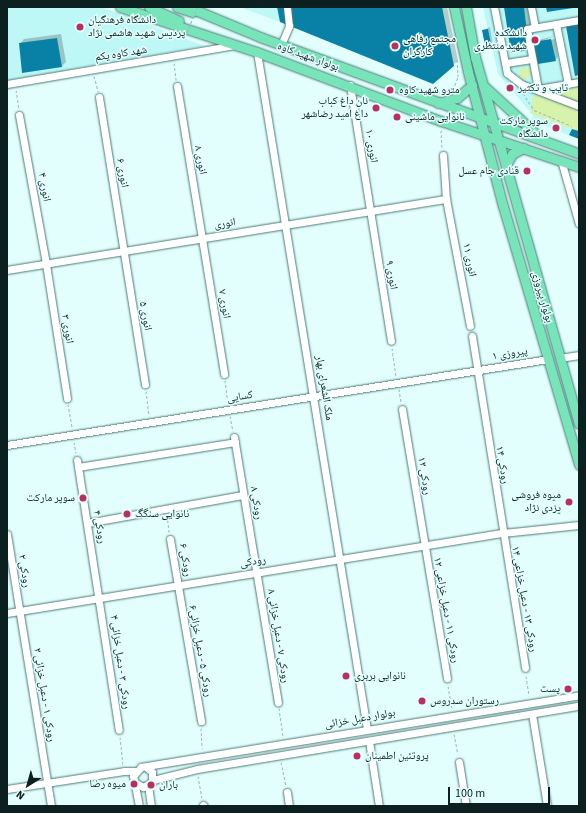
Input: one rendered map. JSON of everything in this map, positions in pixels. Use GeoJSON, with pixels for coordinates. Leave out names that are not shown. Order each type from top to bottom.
{"type":"FeatureCollection","features":[{"type":"Feature","properties":{"kind":"main road","name":"بولوار شهید کاوه"},"geometry":{"type":"LineString","coordinates":[[120,7],[238,45],[350,85],[441,121],[499,140]]}},
{"type":"Feature","properties":{"kind":"main road"},"geometry":{"type":"LineString","coordinates":[[149,7],[204,34]]}},
{"type":"Feature","properties":{"kind":"main road"},"geometry":{"type":"LineString","coordinates":[[177,7],[210,18]]}},
{"type":"Feature","properties":{"kind":"main road","name":"بولوار شهید کاوه"},"geometry":{"type":"LineString","coordinates":[[188,7],[210,18],[281,45],[494,123]]}},
{"type":"Feature","properties":{"kind":"main road"},"geometry":{"type":"LineString","coordinates":[[454,7],[480,118]]}},
{"type":"Feature","properties":{"kind":"main road"},"geometry":{"type":"LineString","coordinates":[[466,7],[494,123],[579,154]]}},
{"type":"Feature","properties":{"kind":"main road"},"geometry":{"type":"LineString","coordinates":[[438,103],[457,98],[472,85]]}},
{"type":"Feature","properties":{"kind":"main road"},"geometry":{"type":"LineString","coordinates":[[484,86],[525,126],[546,142]]}},
{"type":"Feature","properties":{"kind":"main road","name":"بولوار پیروزی"},"geometry":{"type":"LineString","coordinates":[[480,118],[579,465]]}},
{"type":"Feature","properties":{"kind":"main road","name":"بولوار پیروزی"},"geometry":{"type":"LineString","coordinates":[[494,123],[579,424]]}},
{"type":"Feature","properties":{"kind":"main road"},"geometry":{"type":"LineString","coordinates":[[499,140],[579,167]]}},
{"type":"Feature","properties":{"kind":"main road"},"geometry":{"type":"LineString","coordinates":[[506,165],[512,154],[523,148]]}},
{"type":"Feature","properties":{"kind":"street"},"geometry":{"type":"LineString","coordinates":[[281,45],[289,26],[287,7]]}},
{"type":"Feature","properties":{"kind":"street"},"geometry":{"type":"LineString","coordinates":[[494,7],[507,73],[520,84],[538,89],[579,106]]}},
{"type":"Feature","properties":{"kind":"street"},"geometry":{"type":"LineString","coordinates":[[531,7],[535,27]]}},
{"type":"Feature","properties":{"kind":"street"},"geometry":{"type":"LineString","coordinates":[[538,89],[527,29],[579,20]]}},
{"type":"Feature","properties":{"kind":"street"},"geometry":{"type":"LineString","coordinates":[[556,24],[568,84]]}},
{"type":"Feature","properties":{"kind":"street","name":"شهد کاوه یکم"},"geometry":{"type":"LineString","coordinates":[[7,84],[238,45]]}},
{"type":"Feature","properties":{"kind":"street","name":"ملک الشعرای بهار"},"geometry":{"type":"LineString","coordinates":[[257,52],[341,559],[367,729]]}},
{"type":"Feature","properties":{"kind":"street"},"geometry":{"type":"LineString","coordinates":[[506,63],[532,59]]}},
{"type":"Feature","properties":{"kind":"street"},"geometry":{"type":"LineString","coordinates":[[538,89],[579,82]]}},
{"type":"Feature","properties":{"kind":"street","name":"انوری ۱۰"},"geometry":{"type":"LineString","coordinates":[[350,85],[370,211]]}},
{"type":"Feature","properties":{"kind":"street","name":"انوری ۸"},"geometry":{"type":"LineString","coordinates":[[177,86],[202,238]]}},
{"type":"Feature","properties":{"kind":"street","name":"انوری ۶"},"geometry":{"type":"LineString","coordinates":[[99,97],[123,252]]}},
{"type":"Feature","properties":{"kind":"street","name":"انوری ۴"},"geometry":{"type":"LineString","coordinates":[[19,115],[46,264]]}},
{"type":"Feature","properties":{"kind":"street","name":"انوری ۱۱"},"geometry":{"type":"LineString","coordinates":[[443,155],[446,199],[470,326]]}},
{"type":"Feature","properties":{"kind":"street"},"geometry":{"type":"LineString","coordinates":[[561,160],[579,224]]}},
{"type":"Feature","properties":{"kind":"street","name":"انوری"},"geometry":{"type":"LineString","coordinates":[[7,270],[446,199]]}},
{"type":"Feature","properties":{"kind":"street","name":"انوری ۹"},"geometry":{"type":"LineString","coordinates":[[370,211],[391,341]]}},
{"type":"Feature","properties":{"kind":"street","name":"انوری ۷"},"geometry":{"type":"LineString","coordinates":[[202,238],[224,374]]}},
{"type":"Feature","properties":{"kind":"street","name":"انوری ۵"},"geometry":{"type":"LineString","coordinates":[[123,252],[145,384]]}},
{"type":"Feature","properties":{"kind":"street","name":"انوری ۳"},"geometry":{"type":"LineString","coordinates":[[46,264],[67,398]]}},
{"type":"Feature","properties":{"kind":"street","name":"رودکی ۱۴"},"geometry":{"type":"LineString","coordinates":[[472,336],[480,400],[502,533]]}},
{"type":"Feature","properties":{"kind":"street"},"geometry":{"type":"LineString","coordinates":[[560,358],[579,355]]}},
{"type":"Feature","properties":{"kind":"street","name":"پیروزی ۱"},"geometry":{"type":"LineString","coordinates":[[476,370],[548,359]]}},
{"type":"Feature","properties":{"kind":"street","name":"کسایی"},"geometry":{"type":"LineString","coordinates":[[7,445],[476,370]]}},
{"type":"Feature","properties":{"kind":"street","name":"رودکی ۱۲"},"geometry":{"type":"LineString","coordinates":[[402,410],[424,546]]}},
{"type":"Feature","properties":{"kind":"street","name":"رودکی ۸"},"geometry":{"type":"LineString","coordinates":[[77,464],[234,440],[256,573]]}},
{"type":"Feature","properties":{"kind":"street","name":"رودکی ۴"},"geometry":{"type":"LineString","coordinates":[[77,464],[100,598]]}},
{"type":"Feature","properties":{"kind":"street"},"geometry":{"type":"LineString","coordinates":[[87,523],[243,495]]}},
{"type":"Feature","properties":{"kind":"street","name":"رودکی"},"geometry":{"type":"LineString","coordinates":[[7,613],[502,533],[579,525]]}},
{"type":"Feature","properties":{"kind":"street","name":"رودکی ۱۳ - دعبل خزاعی ۱۴"},"geometry":{"type":"LineString","coordinates":[[502,533],[525,668]]}},
{"type":"Feature","properties":{"kind":"street","name":"رودکی ۲"},"geometry":{"type":"LineString","coordinates":[[7,534],[20,611]]}},
{"type":"Feature","properties":{"kind":"street","name":"رودکی ۶"},"geometry":{"type":"LineString","coordinates":[[170,539],[178,585]]}},
{"type":"Feature","properties":{"kind":"street","name":"رودکی ۱۱ - دعبل خزاعی ۱۲"},"geometry":{"type":"LineString","coordinates":[[424,546],[447,678]]}},
{"type":"Feature","properties":{"kind":"street","name":"رودکی ۷ - دعبل خزائی ۸"},"geometry":{"type":"LineString","coordinates":[[256,573],[278,702]]}},
{"type":"Feature","properties":{"kind":"street","name":"رودکی ۵ - دعبل خزائی۶"},"geometry":{"type":"LineString","coordinates":[[178,585],[201,721]]}},
{"type":"Feature","properties":{"kind":"street","name":"رودکی ۳ - دعبل خزائی ۴"},"geometry":{"type":"LineString","coordinates":[[100,598],[119,730]]}},
{"type":"Feature","properties":{"kind":"street","name":"رودکی ۱ - دعبل خزائی ۲"},"geometry":{"type":"LineString","coordinates":[[20,611],[46,783],[51,806]]}},
{"type":"Feature","properties":{"kind":"street","name":"بولوار دعبل خزائی"},"geometry":{"type":"LineString","coordinates":[[146,767],[367,729],[579,695]]}},
{"type":"Feature","properties":{"kind":"street"},"geometry":{"type":"LineString","coordinates":[[136,783],[143,787],[150,783],[197,769],[369,742],[579,706]]}},
{"type":"Feature","properties":{"kind":"street"},"geometry":{"type":"LineString","coordinates":[[503,707],[505,719]]}},
{"type":"Feature","properties":{"kind":"street"},"geometry":{"type":"LineString","coordinates":[[532,714],[547,806]]}},
{"type":"Feature","properties":{"kind":"street"},"geometry":{"type":"LineString","coordinates":[[369,742],[379,806]]}},
{"type":"Feature","properties":{"kind":"street"},"geometry":{"type":"LineString","coordinates":[[258,748],[259,759]]}},
{"type":"Feature","properties":{"kind":"street"},"geometry":{"type":"LineString","coordinates":[[459,762],[466,806]]}},
{"type":"Feature","properties":{"kind":"street"},"geometry":{"type":"LineString","coordinates":[[7,789],[124,771],[135,772],[141,767],[146,767],[152,772],[150,783],[151,806]]}},
{"type":"Feature","properties":{"kind":"street"},"geometry":{"type":"LineString","coordinates":[[135,772],[139,806]]}},
{"type":"Feature","properties":{"kind":"street"},"geometry":{"type":"LineString","coordinates":[[287,792],[289,806]]}},
{"type":"Feature","properties":{"kind":"path"},"geometry":{"type":"LineString","coordinates":[[185,37],[197,7]]}},
{"type":"Feature","properties":{"kind":"path"},"geometry":{"type":"LineString","coordinates":[[434,93],[452,90],[458,77],[455,53]]}},
{"type":"Feature","properties":{"kind":"path"},"geometry":{"type":"LineString","coordinates":[[173,57],[177,86]]}},
{"type":"Feature","properties":{"kind":"path"},"geometry":{"type":"LineString","coordinates":[[93,70],[99,97]]}},
{"type":"Feature","properties":{"kind":"path"},"geometry":{"type":"LineString","coordinates":[[15,83],[19,115]]}},
{"type":"Feature","properties":{"kind":"path"},"geometry":{"type":"LineString","coordinates":[[520,84],[534,110],[572,126]]}},
{"type":"Feature","properties":{"kind":"path"},"geometry":{"type":"LineString","coordinates":[[441,121],[443,155]]}},
{"type":"Feature","properties":{"kind":"path"},"geometry":{"type":"LineString","coordinates":[[391,341],[402,410]]}},
{"type":"Feature","properties":{"kind":"path"},"geometry":{"type":"LineString","coordinates":[[145,384],[150,422]]}},
{"type":"Feature","properties":{"kind":"path"},"geometry":{"type":"LineString","coordinates":[[166,509],[170,539]]}},
{"type":"Feature","properties":{"kind":"path"},"geometry":{"type":"LineString","coordinates":[[525,668],[530,703]]}},
{"type":"Feature","properties":{"kind":"path"},"geometry":{"type":"LineString","coordinates":[[447,678],[453,715]]}},
{"type":"Feature","properties":{"kind":"path"},"geometry":{"type":"LineString","coordinates":[[278,702],[284,743]]}},
{"type":"Feature","properties":{"kind":"path"},"geometry":{"type":"LineString","coordinates":[[201,721],[203,757]]}},
{"type":"Feature","properties":{"kind":"path"},"geometry":{"type":"LineString","coordinates":[[453,727],[459,762]]}},
{"type":"Feature","properties":{"kind":"path"},"geometry":{"type":"LineString","coordinates":[[119,730],[124,771]]}},
{"type":"Feature","properties":{"kind":"path"},"geometry":{"type":"LineString","coordinates":[[280,756],[287,792]]}},
{"type":"Feature","properties":{"kind":"path"},"geometry":{"type":"LineString","coordinates":[[197,769],[204,806]]}},
{"type":"Feature","properties":{"kind":"shaded area","name":"دانشگاه فرهنگیان پردیس شهید هاشمی نژاد"},"geometry":{"type":"Polygon","coordinates":[[[7,7],[102,7],[205,46],[7,81],[7,7]]]}},
{"type":"Feature","properties":{"kind":"shaded area"},"geometry":{"type":"Polygon","coordinates":[[[240,7],[277,7],[280,22],[240,7]]]}},
{"type":"Feature","properties":{"kind":"shaded area","name":"دانشکده شهید منتظری"},"geometry":{"type":"Polygon","coordinates":[[[483,7],[579,7],[579,139],[531,121],[533,115],[498,74],[483,7]]]}},
{"type":"Feature","properties":{"kind":"green space"},"geometry":{"type":"Polygon","coordinates":[[[525,67],[529,69],[531,73],[529,77],[525,79],[521,77],[519,73],[521,69],[525,67]]]}},
{"type":"Feature","properties":{"kind":"green space"},"geometry":{"type":"Polygon","coordinates":[[[579,87],[579,132],[530,113],[533,96],[579,87]]]}},
{"type":"Feature","properties":{"kind":"building","name":"مجتمع رفاهی کارگران"},"geometry":{"type":"Polygon","coordinates":[[[277,7],[442,7],[454,66],[433,84],[280,22],[277,7]]]}},
{"type":"Feature","properties":{"kind":"building"},"geometry":{"type":"Polygon","coordinates":[[[504,7],[524,7],[529,50],[511,53],[504,7]]]}},
{"type":"Feature","properties":{"kind":"building"},"geometry":{"type":"Polygon","coordinates":[[[546,7],[573,7],[573,8],[547,12],[546,7]]]}},
{"type":"Feature","properties":{"kind":"building"},"geometry":{"type":"Polygon","coordinates":[[[579,23],[579,75],[575,76],[566,26],[579,23]]]}},
{"type":"Feature","properties":{"kind":"building"},"geometry":{"type":"Polygon","coordinates":[[[488,29],[492,49],[486,50],[482,30],[488,29]]]}},
{"type":"Feature","properties":{"kind":"building"},"geometry":{"type":"Polygon","coordinates":[[[57,38],[62,67],[22,73],[19,43],[57,38]]]}},
{"type":"Feature","properties":{"kind":"building"},"geometry":{"type":"Polygon","coordinates":[[[551,39],[556,61],[538,64],[533,42],[551,39]]]}},
{"type":"Feature","properties":{"kind":"building"},"geometry":{"type":"Polygon","coordinates":[[[572,129],[579,131],[579,139],[569,135],[572,129]]]}},
{"type":"Feature","properties":{"kind":"place","name":"دانشگاه فرهنگیان پردیس شهید هاشمی نژاد"},"geometry":{"type":"Point","coordinates":[80,27]}},
{"type":"Feature","properties":{"kind":"place","name":"دانشکده شهید منتظری"},"geometry":{"type":"Point","coordinates":[535,40]}},
{"type":"Feature","properties":{"kind":"place","name":"مجتمع رفاهی کارگران"},"geometry":{"type":"Point","coordinates":[395,46]}},
{"type":"Feature","properties":{"kind":"place","name":"تایپ و تکثیر"},"geometry":{"type":"Point","coordinates":[510,88]}},
{"type":"Feature","properties":{"kind":"place","name":"مترو شهید کاوه"},"geometry":{"type":"Point","coordinates":[390,90]}},
{"type":"Feature","properties":{"kind":"place","name":"نان داغ کباب داغ امید رضاشهر"},"geometry":{"type":"Point","coordinates":[376,108]}},
{"type":"Feature","properties":{"kind":"place","name":"نانوایی ماشینی"},"geometry":{"type":"Point","coordinates":[397,117]}},
{"type":"Feature","properties":{"kind":"place","name":"سوپر مارکت دانشگاه"},"geometry":{"type":"Point","coordinates":[556,128]}},
{"type":"Feature","properties":{"kind":"place","name":"قنادی جام عسل"},"geometry":{"type":"Point","coordinates":[527,171]}},
{"type":"Feature","properties":{"kind":"place","name":"سوپر مارکت"},"geometry":{"type":"Point","coordinates":[83,498]}},
{"type":"Feature","properties":{"kind":"place","name":"میوه فروشی یزدی نژاد"},"geometry":{"type":"Point","coordinates":[569,502]}},
{"type":"Feature","properties":{"kind":"place","name":"نانوایی سنگگ"},"geometry":{"type":"Point","coordinates":[127,514]}},
{"type":"Feature","properties":{"kind":"place","name":"نانوایی بربری"},"geometry":{"type":"Point","coordinates":[346,676]}},
{"type":"Feature","properties":{"kind":"place","name":"پست"},"geometry":{"type":"Point","coordinates":[568,689]}},
{"type":"Feature","properties":{"kind":"place","name":"رستوران سدروس"},"geometry":{"type":"Point","coordinates":[422,701]}},
{"type":"Feature","properties":{"kind":"place","name":"پروتئین اطمینان"},"geometry":{"type":"Point","coordinates":[357,756]}},
{"type":"Feature","properties":{"kind":"place","name":"میوه رضا"},"geometry":{"type":"Point","coordinates":[134,784]}},
{"type":"Feature","properties":{"kind":"place","name":"باران"},"geometry":{"type":"Point","coordinates":[151,785]}}]}
